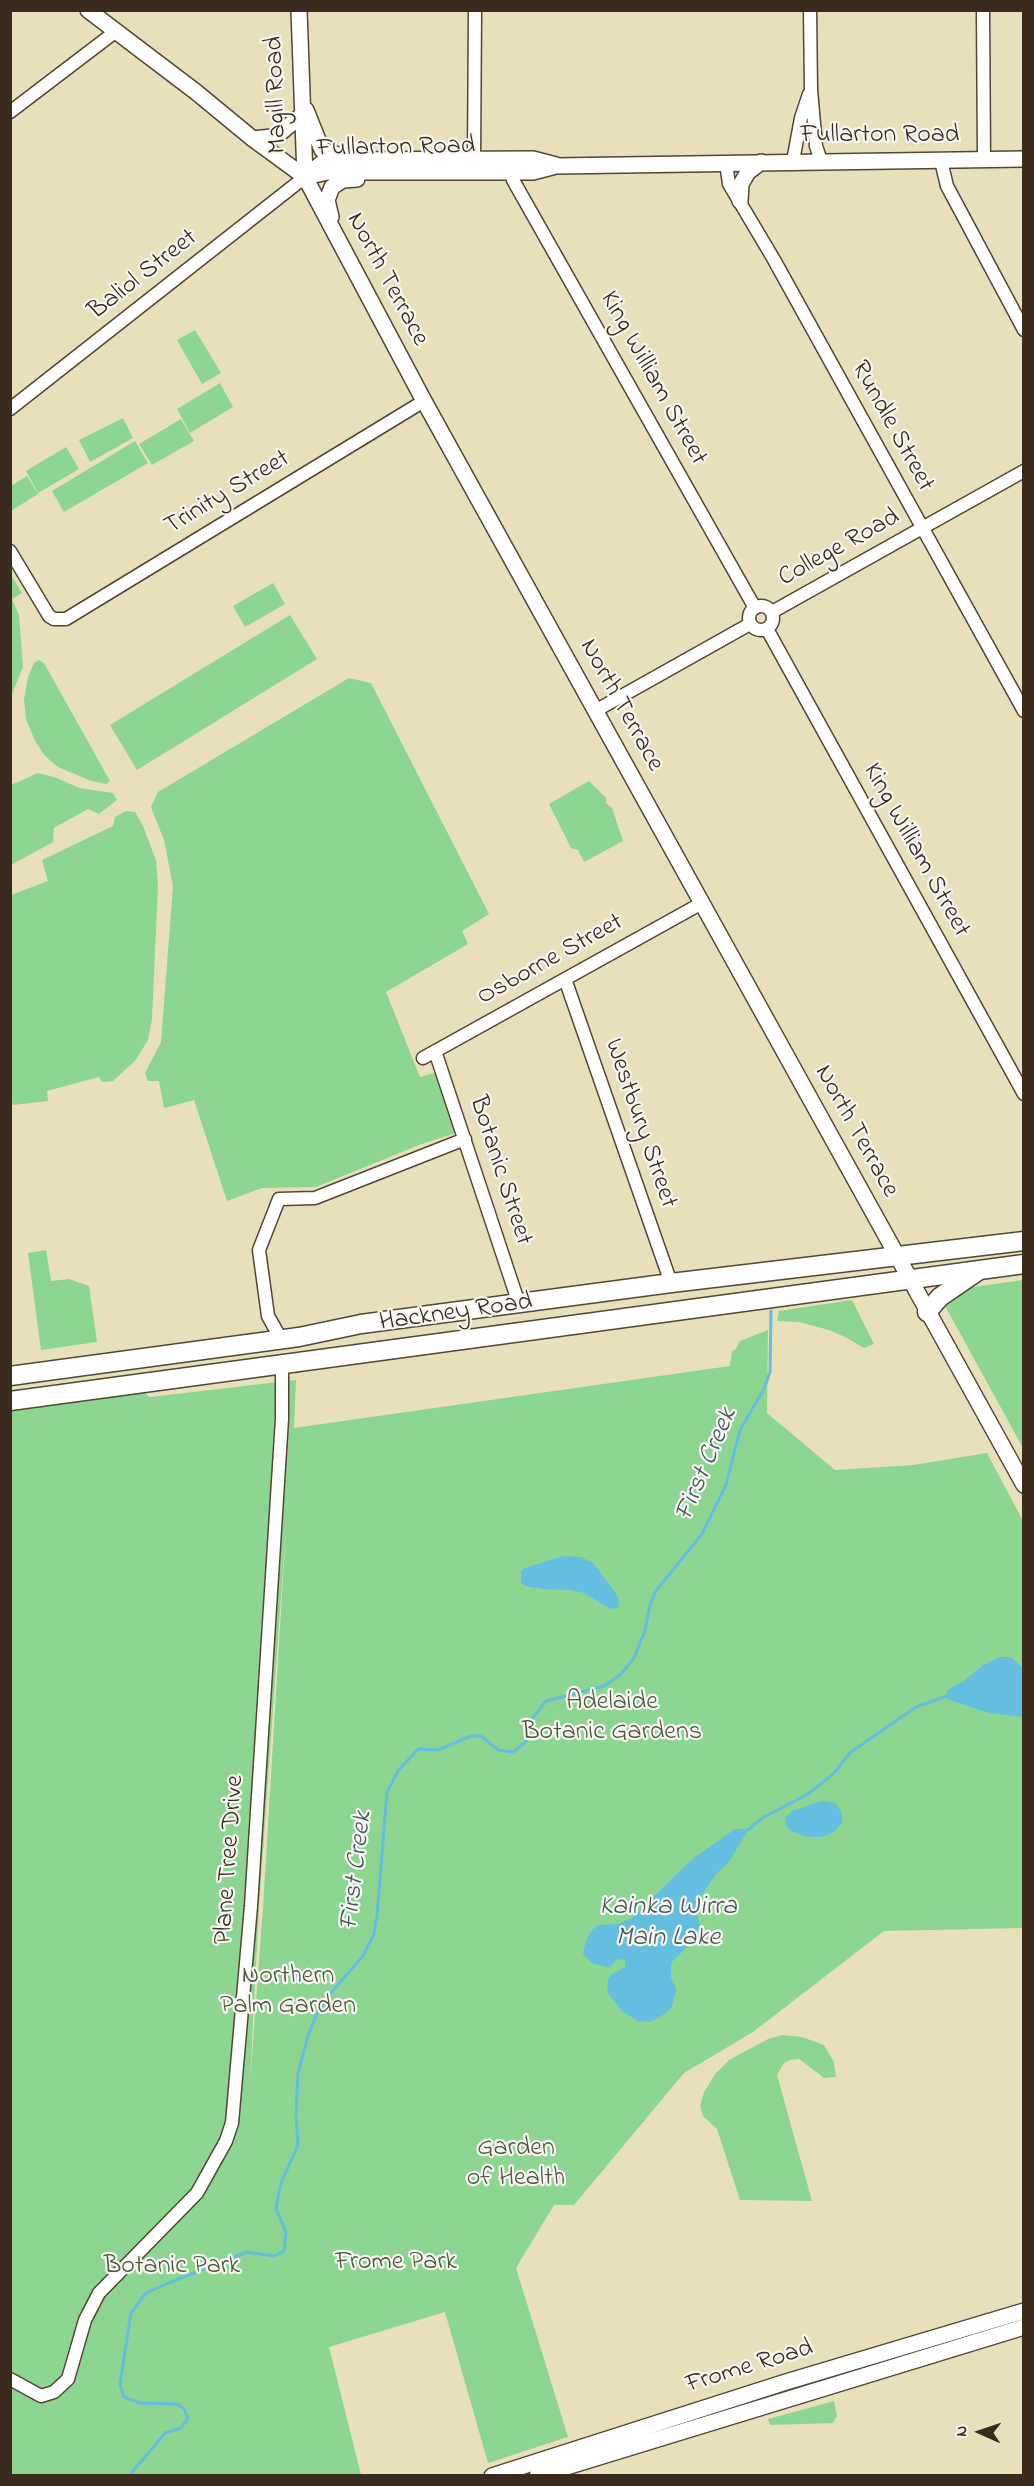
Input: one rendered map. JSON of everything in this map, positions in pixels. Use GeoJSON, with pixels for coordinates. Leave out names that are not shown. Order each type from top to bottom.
{"type":"FeatureCollection","features":[{"type":"Feature","properties":{"kind":"highway","name":"Hackney Road"},"geometry":{"type":"LineString","coordinates":[[10,1377],[281,1339],[361,1324],[671,1283],[1023,1241]]}},
{"type":"Feature","properties":{"kind":"highway","name":"Hackney Road"},"geometry":{"type":"LineString","coordinates":[[10,1401],[1023,1264]]}},
{"type":"Feature","properties":{"kind":"highway"},"geometry":{"type":"LineString","coordinates":[[927,1312],[940,1297],[982,1269]]}},
{"type":"Feature","properties":{"kind":"highway"},"geometry":{"type":"LineString","coordinates":[[699,1280],[720,1296],[725,1303]]}},
{"type":"Feature","properties":{"kind":"highway"},"geometry":{"type":"LineString","coordinates":[[113,1364],[144,1371],[274,1355],[279,1358],[282,1365]]}},
{"type":"Feature","properties":{"kind":"main road"},"geometry":{"type":"LineString","coordinates":[[88,10],[305,177]]}},
{"type":"Feature","properties":{"kind":"main road","name":"Magill Road"},"geometry":{"type":"LineString","coordinates":[[299,10],[305,177]]}},
{"type":"Feature","properties":{"kind":"main road"},"geometry":{"type":"LineString","coordinates":[[301,93],[308,118],[322,150],[353,160]]}},
{"type":"Feature","properties":{"kind":"main road"},"geometry":{"type":"LineString","coordinates":[[253,139],[273,137],[302,115]]}},
{"type":"Feature","properties":{"kind":"main road","name":"Fullarton Road"},"geometry":{"type":"LineString","coordinates":[[305,177],[326,160],[533,159],[556,166]]}},
{"type":"Feature","properties":{"kind":"main road","name":"Fullarton Road"},"geometry":{"type":"LineString","coordinates":[[305,177],[328,172],[533,172],[556,166],[1023,159]]}},
{"type":"Feature","properties":{"kind":"main road"},"geometry":{"type":"LineString","coordinates":[[474,160],[476,164],[501,167],[509,172]]}},
{"type":"Feature","properties":{"kind":"main road"},"geometry":{"type":"LineString","coordinates":[[740,201],[741,184],[748,172],[761,162]]}},
{"type":"Feature","properties":{"kind":"main road"},"geometry":{"type":"LineString","coordinates":[[336,238],[327,200],[332,187],[343,180],[399,172]]}},
{"type":"Feature","properties":{"kind":"main road","name":"North Terrace"},"geometry":{"type":"LineString","coordinates":[[305,177],[424,401],[1023,1485]]}},
{"type":"Feature","properties":{"kind":"main road","name":"Frome Road"},"geometry":{"type":"LineString","coordinates":[[492,2475],[786,2382],[1023,2311]]}},
{"type":"Feature","properties":{"kind":"main road","name":"Frome Road"},"geometry":{"type":"LineString","coordinates":[[537,2475],[1023,2327]]}},
{"type":"Feature","properties":{"kind":"street"},"geometry":{"type":"LineString","coordinates":[[474,160],[475,10]]}},
{"type":"Feature","properties":{"kind":"street"},"geometry":{"type":"LineString","coordinates":[[810,10],[811,90],[816,146],[821,161]]}},
{"type":"Feature","properties":{"kind":"street"},"geometry":{"type":"LineString","coordinates":[[983,10],[984,160]]}},
{"type":"Feature","properties":{"kind":"street"},"geometry":{"type":"LineString","coordinates":[[10,112],[116,32]]}},
{"type":"Feature","properties":{"kind":"street"},"geometry":{"type":"LineString","coordinates":[[793,161],[801,118],[811,90]]}},
{"type":"Feature","properties":{"kind":"street"},"geometry":{"type":"LineString","coordinates":[[941,161],[947,186],[1023,330]]}},
{"type":"Feature","properties":{"kind":"street","name":"Rundle Street"},"geometry":{"type":"LineString","coordinates":[[726,163],[729,184],[1023,711]]}},
{"type":"Feature","properties":{"kind":"street","name":"King William Street"},"geometry":{"type":"LineString","coordinates":[[509,172],[755,608]]}},
{"type":"Feature","properties":{"kind":"street","name":"Baliol Street"},"geometry":{"type":"LineString","coordinates":[[10,409],[305,177]]}},
{"type":"Feature","properties":{"kind":"street","name":"Trinity Street"},"geometry":{"type":"LineString","coordinates":[[10,551],[44,609],[54,619],[66,619],[424,401]]}},
{"type":"Feature","properties":{"kind":"street","name":"College Road"},"geometry":{"type":"LineString","coordinates":[[772,612],[1023,471]]}},
{"type":"Feature","properties":{"kind":"street"},"geometry":{"type":"LineString","coordinates":[[762,606],[772,612],[773,619],[767,629],[756,630],[750,624],[750,613],[755,608],[762,606]]}},
{"type":"Feature","properties":{"kind":"street"},"geometry":{"type":"LineString","coordinates":[[595,711],[750,624]]}},
{"type":"Feature","properties":{"kind":"street","name":"King William Street"},"geometry":{"type":"LineString","coordinates":[[767,629],[1023,1094]]}},
{"type":"Feature","properties":{"kind":"street","name":"Osborne Street"},"geometry":{"type":"LineString","coordinates":[[423,1058],[702,903]]}},
{"type":"Feature","properties":{"kind":"street","name":"Westbury Street"},"geometry":{"type":"LineString","coordinates":[[565,979],[671,1283]]}},
{"type":"Feature","properties":{"kind":"street","name":"Botanic Street"},"geometry":{"type":"LineString","coordinates":[[435,1051],[519,1304]]}},
{"type":"Feature","properties":{"kind":"street"},"geometry":{"type":"LineString","coordinates":[[260,1342],[265,1333],[268,1316],[259,1250],[279,1199],[315,1198],[465,1139]]}},
{"type":"Feature","properties":{"kind":"street"},"geometry":{"type":"LineString","coordinates":[[268,1316],[281,1339]]}},
{"type":"Feature","properties":{"kind":"street","name":"Plane Tree Drive"},"geometry":{"type":"LineString","coordinates":[[10,2379],[42,2396],[54,2392],[68,2379],[86,2320],[99,2293],[197,2193],[226,2141],[232,2123],[251,1906],[282,1419],[282,1365]]}},
{"type":"Feature","properties":{"kind":"green space"},"geometry":{"type":"Polygon","coordinates":[[[195,330],[221,373],[202,384],[177,340],[195,330]]]}},
{"type":"Feature","properties":{"kind":"green space"},"geometry":{"type":"Polygon","coordinates":[[[220,383],[233,407],[190,433],[177,409],[220,383]]]}},
{"type":"Feature","properties":{"kind":"green space"},"geometry":{"type":"Polygon","coordinates":[[[123,418],[133,438],[90,462],[79,440],[123,418]]]}},
{"type":"Feature","properties":{"kind":"green space"},"geometry":{"type":"Polygon","coordinates":[[[181,419],[194,441],[152,465],[139,444],[181,419]]]}},
{"type":"Feature","properties":{"kind":"green space"},"geometry":{"type":"Polygon","coordinates":[[[135,441],[148,463],[64,512],[52,491],[135,441]]]}},
{"type":"Feature","properties":{"kind":"green space"},"geometry":{"type":"Polygon","coordinates":[[[66,447],[79,469],[38,493],[26,471],[66,447]]]}},
{"type":"Feature","properties":{"kind":"green space"},"geometry":{"type":"Polygon","coordinates":[[[27,476],[38,494],[11,511],[11,486],[27,476]]]}},
{"type":"Feature","properties":{"kind":"green space"},"geometry":{"type":"Polygon","coordinates":[[[11,575],[22,593],[12,599],[19,615],[23,667],[11,696],[11,575]]]}},
{"type":"Feature","properties":{"kind":"green space"},"geometry":{"type":"Polygon","coordinates":[[[273,583],[285,604],[245,627],[233,606],[273,583]]]}},
{"type":"Feature","properties":{"kind":"green space"},"geometry":{"type":"Polygon","coordinates":[[[290,615],[317,659],[137,770],[110,725],[290,615]]]}},
{"type":"Feature","properties":{"kind":"green space"},"geometry":{"type":"Polygon","coordinates":[[[39,660],[44,663],[110,781],[106,784],[91,781],[58,767],[45,756],[35,741],[26,719],[24,700],[28,677],[34,663],[39,660]]]}},
{"type":"Feature","properties":{"kind":"green space"},"geometry":{"type":"Polygon","coordinates":[[[349,678],[371,683],[489,914],[462,931],[468,944],[386,992],[420,1077],[417,1078],[437,1072],[459,1132],[419,1145],[316,1187],[262,1188],[227,1201],[194,1100],[164,1108],[159,1081],[148,1081],[145,1073],[161,1042],[173,886],[164,840],[151,807],[158,792],[349,678]]]}},
{"type":"Feature","properties":{"kind":"green space"},"geometry":{"type":"Polygon","coordinates":[[[38,773],[57,778],[79,788],[113,793],[117,800],[99,814],[88,809],[54,828],[53,842],[11,865],[11,785],[38,773]]]}},
{"type":"Feature","properties":{"kind":"green space"},"geometry":{"type":"Polygon","coordinates":[[[589,781],[606,798],[606,803],[612,808],[623,841],[584,862],[578,850],[571,848],[549,804],[589,781]]]}},
{"type":"Feature","properties":{"kind":"green space"},"geometry":{"type":"Polygon","coordinates":[[[126,811],[135,812],[156,860],[158,886],[152,1019],[148,1040],[135,1061],[113,1081],[102,1082],[99,1077],[47,1091],[48,1101],[13,1105],[10,1094],[11,895],[48,881],[42,860],[113,826],[115,817],[126,811]]]}},
{"type":"Feature","properties":{"kind":"green space"},"geometry":{"type":"Polygon","coordinates":[[[46,1250],[51,1281],[69,1279],[89,1286],[97,1342],[41,1350],[28,1253],[46,1250]]]}},
{"type":"Feature","properties":{"kind":"green space"},"geometry":{"type":"Polygon","coordinates":[[[1023,1280],[1023,1448],[944,1304],[959,1293],[973,1287],[1023,1280]]]}},
{"type":"Feature","properties":{"kind":"green space"},"geometry":{"type":"Polygon","coordinates":[[[852,1300],[874,1344],[864,1348],[829,1330],[799,1322],[777,1321],[779,1311],[852,1300]]]}},
{"type":"Feature","properties":{"kind":"green space"},"geometry":{"type":"Polygon","coordinates":[[[768,1330],[767,1413],[835,1470],[913,1465],[987,1453],[1023,1521],[1023,1928],[884,1931],[753,2032],[684,2073],[574,2205],[554,2205],[516,2268],[568,2437],[488,2463],[445,2312],[329,2347],[361,2475],[11,2475],[10,1407],[71,1399],[82,1402],[137,1391],[150,1397],[296,1380],[294,1428],[730,1366],[732,1351],[736,1349],[740,1341],[768,1330]],[[287,1512],[259,1907],[250,2082],[287,1512]]]}},
{"type":"Feature","properties":{"kind":"green space"},"geometry":{"type":"Polygon","coordinates":[[[782,2035],[802,2037],[824,2045],[834,2062],[836,2077],[824,2078],[799,2059],[784,2063],[777,2075],[812,2201],[740,2200],[717,2129],[703,2116],[700,2106],[704,2092],[716,2073],[729,2060],[768,2039],[782,2035]]]}},
{"type":"Feature","properties":{"kind":"green space"},"geometry":{"type":"Polygon","coordinates":[[[834,2401],[837,2416],[833,2423],[770,2425],[768,2419],[834,2401]]]}},
{"type":"Feature","properties":{"kind":"water"},"geometry":{"type":"Polygon","coordinates":[[[563,1556],[581,1557],[593,1563],[617,1595],[618,1608],[611,1609],[584,1593],[524,1586],[521,1583],[521,1571],[525,1568],[563,1556]]]}},
{"type":"Feature","properties":{"kind":"water"},"geometry":{"type":"Polygon","coordinates":[[[1000,1657],[1011,1657],[1023,1668],[1023,1717],[989,1713],[947,1699],[947,1690],[964,1681],[983,1665],[1000,1657]]]}},
{"type":"Feature","properties":{"kind":"water"},"geometry":{"type":"Polygon","coordinates":[[[822,1801],[835,1803],[842,1813],[842,1823],[834,1832],[821,1837],[808,1837],[791,1831],[786,1826],[785,1818],[792,1811],[822,1801]]]}},
{"type":"Feature","properties":{"kind":"water","name":"Kainka Wirra Main Lake"},"geometry":{"type":"Polygon","coordinates":[[[735,1829],[749,1829],[728,1863],[717,1873],[699,1899],[695,1911],[700,1924],[696,1938],[671,1963],[671,1978],[676,1989],[672,2007],[650,2022],[638,2021],[623,2012],[607,1992],[608,1979],[625,1967],[625,1960],[618,1959],[610,1967],[593,1964],[583,1954],[586,1940],[598,1925],[618,1924],[632,1918],[691,1860],[735,1829]]]}},
{"type":"Feature","properties":{"kind":"waterway","name":"First Creek"},"geometry":{"type":"LineString","coordinates":[[129,2476],[165,2433],[181,2428],[188,2418],[184,2409],[177,2404],[140,2403],[124,2397],[120,2384],[131,2313],[146,2293],[171,2282],[247,2252],[274,2256],[284,2251],[286,2232],[276,2209],[281,2183],[298,2145],[296,2115],[298,2073],[317,2013],[330,1994],[363,1956],[374,1934],[387,1792],[398,1771],[418,1749],[438,1750],[471,1736],[481,1736],[498,1750],[513,1752],[526,1742],[532,1719],[546,1701],[604,1686],[620,1675],[634,1658],[645,1631],[655,1592],[702,1534],[726,1485],[740,1430],[764,1389],[770,1372],[771,1311]]}},
{"type":"Feature","properties":{"kind":"waterway"},"geometry":{"type":"LineString","coordinates":[[749,1829],[762,1818],[808,1794],[834,1773],[851,1752],[916,1707],[950,1695]]}},
{"type":"Feature","properties":{"kind":"park label","name":"Adelaide Botanic Gardens"},"geometry":{"type":"Point","coordinates":[612,1719]}},
{"type":"Feature","properties":{"kind":"park label","name":"Northern Palm Garden"},"geometry":{"type":"Point","coordinates":[288,1993]}},
{"type":"Feature","properties":{"kind":"park label","name":"Garden of Health"},"geometry":{"type":"Point","coordinates":[516,2165]}},
{"type":"Feature","properties":{"kind":"park label","name":"Frome Park"},"geometry":{"type":"Point","coordinates":[396,2264]}},
{"type":"Feature","properties":{"kind":"park label","name":"Botanic Park"},"geometry":{"type":"Point","coordinates":[172,2268]}}]}
